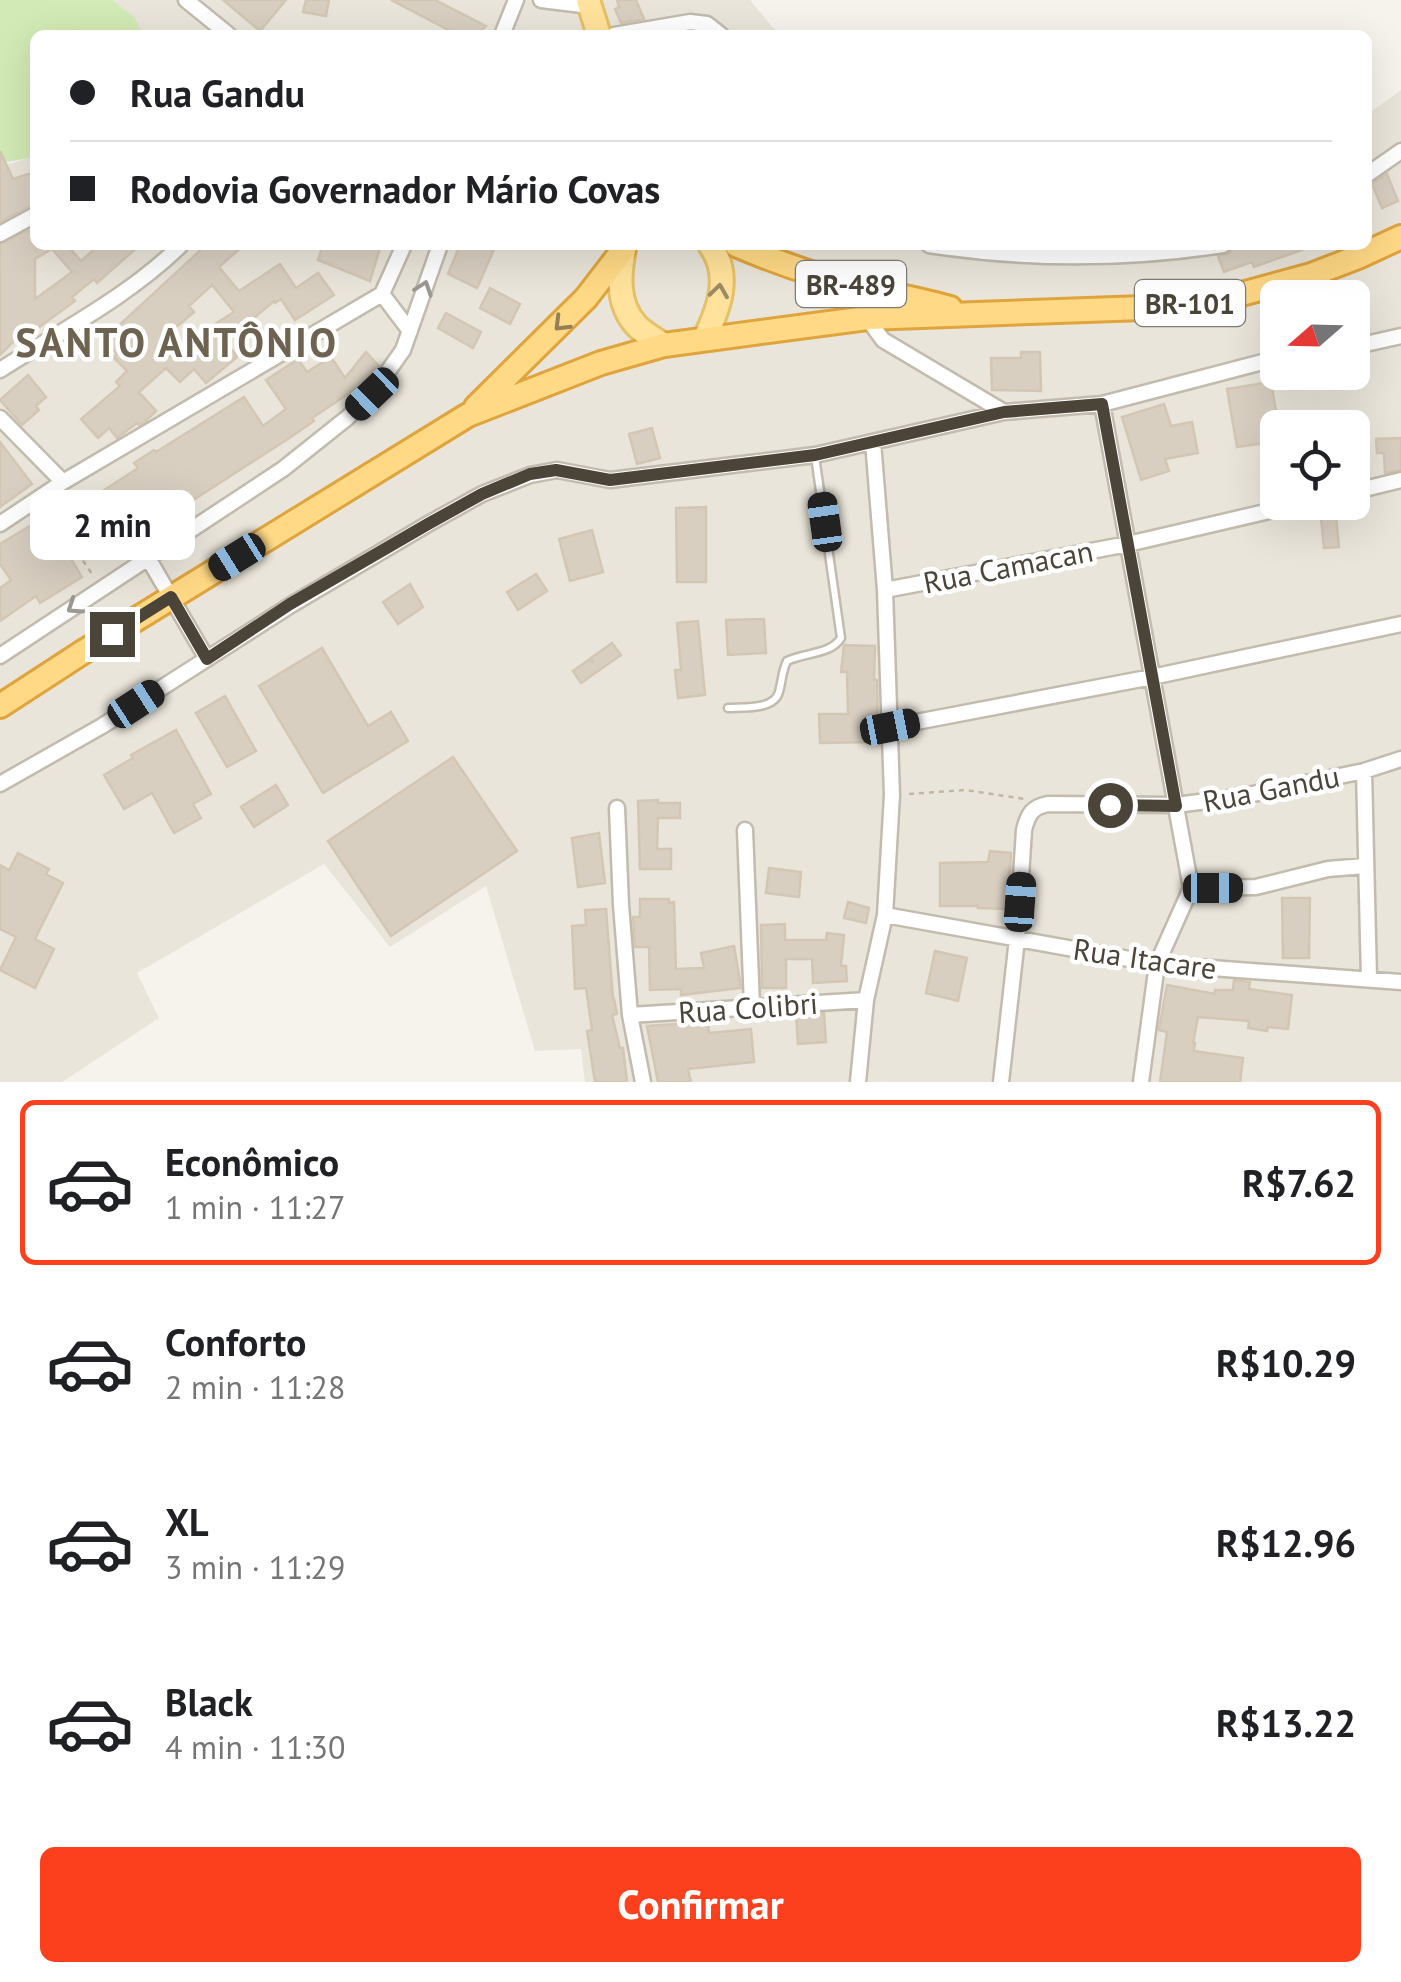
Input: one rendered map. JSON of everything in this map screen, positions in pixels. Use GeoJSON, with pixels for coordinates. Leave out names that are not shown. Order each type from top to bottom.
{"type":"FeatureCollection","features":[{"type":"Feature","properties":{"kind":"highway","name":"BR-101"},"geometry":{"type":"LineString","coordinates":[[0,706],[468,415],[601,363],[705,338],[866,318],[1143,308],[1227,298],[1312,275],[1401,237]]}},
{"type":"Feature","properties":{"kind":"highway"},"geometry":{"type":"LineString","coordinates":[[468,415],[586,298],[622,250]]}},
{"type":"Feature","properties":{"kind":"highway","name":"BR-489"},"geometry":{"type":"LineString","coordinates":[[748,250],[780,264],[968,314]]}},
{"type":"Feature","properties":{"kind":"main road"},"geometry":{"type":"LineString","coordinates":[[589,3],[597,30]]}},
{"type":"Feature","properties":{"kind":"main road"},"geometry":{"type":"LineString","coordinates":[[624,250],[619,282],[623,304],[636,326],[664,345]]}},
{"type":"Feature","properties":{"kind":"main road"},"geometry":{"type":"LineString","coordinates":[[705,338],[722,290],[722,266],[713,250]]}},
{"type":"Feature","properties":{"kind":"street"},"geometry":{"type":"LineString","coordinates":[[186,0],[222,30]]}},
{"type":"Feature","properties":{"kind":"street"},"geometry":{"type":"LineString","coordinates":[[504,30],[516,0]]}},
{"type":"Feature","properties":{"kind":"street"},"geometry":{"type":"LineString","coordinates":[[541,0],[589,3]]}},
{"type":"Feature","properties":{"kind":"street"},"geometry":{"type":"LineString","coordinates":[[643,30],[690,22],[707,24],[714,30]]}},
{"type":"Feature","properties":{"kind":"street"},"geometry":{"type":"LineString","coordinates":[[1372,171],[1401,151]]}},
{"type":"Feature","properties":{"kind":"street"},"geometry":{"type":"LineString","coordinates":[[0,234],[30,218]]}},
{"type":"Feature","properties":{"kind":"street"},"geometry":{"type":"LineString","coordinates":[[0,370],[124,292],[176,250]]}},
{"type":"Feature","properties":{"kind":"street"},"geometry":{"type":"LineString","coordinates":[[0,524],[382,294],[402,250]]}},
{"type":"Feature","properties":{"kind":"street"},"geometry":{"type":"LineString","coordinates":[[0,656],[283,469],[347,418],[372,394],[404,350],[438,250]]}},
{"type":"Feature","properties":{"kind":"street"},"geometry":{"type":"LineString","coordinates":[[984,250],[1091,256],[1163,250]]}},
{"type":"Feature","properties":{"kind":"street"},"geometry":{"type":"LineString","coordinates":[[382,294],[410,331]]}},
{"type":"Feature","properties":{"kind":"street"},"geometry":{"type":"LineString","coordinates":[[866,318],[883,340],[1004,412]]}},
{"type":"Feature","properties":{"kind":"street"},"geometry":{"type":"LineString","coordinates":[[1370,342],[1401,336]]}},
{"type":"Feature","properties":{"kind":"street"},"geometry":{"type":"LineString","coordinates":[[0,784],[102,726],[290,604],[482,494],[530,474],[556,470],[610,480],[815,455],[1004,412],[1102,404],[1260,363]]}},
{"type":"Feature","properties":{"kind":"street"},"geometry":{"type":"LineString","coordinates":[[1102,404],[1192,888],[1157,964],[1141,1082]]}},
{"type":"Feature","properties":{"kind":"street"},"geometry":{"type":"LineString","coordinates":[[0,418],[64,482]]}},
{"type":"Feature","properties":{"kind":"street"},"geometry":{"type":"LineString","coordinates":[[858,1082],[866,1000],[885,916],[892,795],[885,590],[873,442]]}},
{"type":"Feature","properties":{"kind":"street"},"geometry":{"type":"LineString","coordinates":[[1370,488],[1401,480]]}},
{"type":"Feature","properties":{"kind":"street","name":"Rua Camacan"},"geometry":{"type":"LineString","coordinates":[[885,590],[1128,544],[1260,513]]}},
{"type":"Feature","properties":{"kind":"street"},"geometry":{"type":"LineString","coordinates":[[148,558],[207,659]]}},
{"type":"Feature","properties":{"kind":"street"},"geometry":{"type":"LineString","coordinates":[[890,727],[1401,624]]}},
{"type":"Feature","properties":{"kind":"street","name":"Rua Gandu"},"geometry":{"type":"LineString","coordinates":[[1048,804],[1176,806],[1364,771],[1401,759]]}},
{"type":"Feature","properties":{"kind":"street"},"geometry":{"type":"LineString","coordinates":[[1364,771],[1368,979]]}},
{"type":"Feature","properties":{"kind":"street"},"geometry":{"type":"LineString","coordinates":[[1001,1082],[1024,830],[1032,810],[1048,804]]}},
{"type":"Feature","properties":{"kind":"street"},"geometry":{"type":"LineString","coordinates":[[617,808],[620,905],[630,1015],[643,1082]]}},
{"type":"Feature","properties":{"kind":"street"},"geometry":{"type":"LineString","coordinates":[[745,830],[752,1006]]}},
{"type":"Feature","properties":{"kind":"street"},"geometry":{"type":"LineString","coordinates":[[1192,888],[1256,887],[1328,869],[1365,866]]}},
{"type":"Feature","properties":{"kind":"street","name":"Rua Itacare"},"geometry":{"type":"LineString","coordinates":[[885,916],[1157,964],[1401,982]]}},
{"type":"Feature","properties":{"kind":"street","name":"Rua Colibri"},"geometry":{"type":"LineString","coordinates":[[630,1015],[866,1000]]}},
{"type":"Feature","properties":{"kind":"lane"},"geometry":{"type":"LineString","coordinates":[[728,708],[775,701],[787,661],[826,650],[841,638],[815,455]]}},
{"type":"Feature","properties":{"kind":"path"},"geometry":{"type":"LineString","coordinates":[[40,497],[102,589]]}},
{"type":"Feature","properties":{"kind":"path"},"geometry":{"type":"LineString","coordinates":[[892,795],[965,790],[1048,804]]}},
{"type":"Feature","properties":{"kind":"shaded area"},"geometry":{"type":"Polygon","coordinates":[[[81,0],[750,0],[775,30],[119,30],[81,0]]]}},
{"type":"Feature","properties":{"kind":"shaded area"},"geometry":{"type":"Polygon","coordinates":[[[1401,90],[1401,1082],[585,1082],[581,1049],[535,1051],[486,886],[390,947],[324,864],[137,973],[159,1018],[62,1082],[0,1082],[0,167],[30,158],[30,250],[1372,250],[1372,111],[1401,90]]]}},
{"type":"Feature","properties":{"kind":"green space"},"geometry":{"type":"Polygon","coordinates":[[[0,0],[112,0],[134,17],[141,30],[30,30],[30,158],[0,163],[0,0]]]}},
{"type":"Feature","properties":{"kind":"building"},"geometry":{"type":"Polygon","coordinates":[[[223,0],[286,0],[259,30],[223,0]]]}},
{"type":"Feature","properties":{"kind":"building"},"geometry":{"type":"Polygon","coordinates":[[[306,0],[329,0],[326,16],[303,12],[306,0]]]}},
{"type":"Feature","properties":{"kind":"building"},"geometry":{"type":"Polygon","coordinates":[[[391,0],[435,0],[486,26],[482,30],[448,30],[391,0]]]}},
{"type":"Feature","properties":{"kind":"building"},"geometry":{"type":"Polygon","coordinates":[[[617,0],[636,0],[644,19],[621,23],[615,9],[619,7],[617,0]]]}},
{"type":"Feature","properties":{"kind":"building"},"geometry":{"type":"Polygon","coordinates":[[[0,151],[13,179],[30,174],[30,207],[0,222],[0,151]]]}},
{"type":"Feature","properties":{"kind":"building"},"geometry":{"type":"Polygon","coordinates":[[[1387,174],[1398,201],[1382,208],[1372,184],[1387,174]]]}},
{"type":"Feature","properties":{"kind":"building"},"geometry":{"type":"Polygon","coordinates":[[[30,229],[30,250],[50,250],[35,259],[35,299],[72,272],[53,250],[71,250],[81,261],[93,250],[134,250],[31,333],[27,328],[0,355],[0,244],[30,229]]]}},
{"type":"Feature","properties":{"kind":"building"},"geometry":{"type":"Polygon","coordinates":[[[201,250],[238,250],[219,267],[239,291],[280,264],[296,288],[318,273],[334,295],[295,320],[281,299],[274,301],[229,339],[237,357],[206,383],[194,369],[180,382],[166,368],[139,392],[156,411],[117,438],[109,428],[98,438],[81,419],[120,386],[116,382],[127,371],[101,337],[111,327],[114,330],[201,250]],[[212,285],[189,306],[194,312],[163,338],[181,358],[209,334],[207,329],[234,312],[212,285]]]}},
{"type":"Feature","properties":{"kind":"building"},"geometry":{"type":"Polygon","coordinates":[[[321,250],[379,250],[370,281],[318,260],[321,250]]]}},
{"type":"Feature","properties":{"kind":"building"},"geometry":{"type":"Polygon","coordinates":[[[458,250],[494,250],[477,288],[448,274],[458,250]]]}},
{"type":"Feature","properties":{"kind":"building"},"geometry":{"type":"Polygon","coordinates":[[[1231,250],[1302,250],[1254,267],[1252,262],[1224,272],[1218,256],[1231,250]]]}},
{"type":"Feature","properties":{"kind":"building"},"geometry":{"type":"Polygon","coordinates":[[[490,288],[520,304],[510,324],[480,308],[490,288]]]}},
{"type":"Feature","properties":{"kind":"building"},"geometry":{"type":"Polygon","coordinates":[[[446,313],[481,332],[473,348],[438,328],[446,313]]]}},
{"type":"Feature","properties":{"kind":"building"},"geometry":{"type":"Polygon","coordinates":[[[366,352],[379,366],[369,380],[162,524],[160,521],[112,552],[81,505],[138,468],[134,463],[244,397],[263,426],[286,409],[266,380],[298,359],[307,372],[331,357],[345,378],[366,352]]]}},
{"type":"Feature","properties":{"kind":"building"},"geometry":{"type":"Polygon","coordinates":[[[1021,352],[1040,352],[1041,391],[992,390],[991,358],[1021,358],[1021,352]]]}},
{"type":"Feature","properties":{"kind":"building"},"geometry":{"type":"Polygon","coordinates":[[[28,375],[46,397],[36,406],[39,410],[22,425],[0,400],[28,375]]]}},
{"type":"Feature","properties":{"kind":"building"},"geometry":{"type":"Polygon","coordinates":[[[1260,384],[1260,390],[1272,390],[1276,410],[1260,410],[1260,444],[1237,447],[1227,389],[1260,384]]]}},
{"type":"Feature","properties":{"kind":"building"},"geometry":{"type":"Polygon","coordinates":[[[1164,404],[1171,426],[1192,422],[1198,453],[1165,459],[1169,471],[1141,480],[1122,417],[1164,404]]]}},
{"type":"Feature","properties":{"kind":"building"},"geometry":{"type":"Polygon","coordinates":[[[652,428],[660,458],[637,464],[629,434],[652,428]]]}},
{"type":"Feature","properties":{"kind":"building"},"geometry":{"type":"Polygon","coordinates":[[[1401,438],[1401,470],[1385,473],[1384,453],[1377,453],[1376,439],[1401,438]]]}},
{"type":"Feature","properties":{"kind":"building"},"geometry":{"type":"Polygon","coordinates":[[[0,442],[32,484],[0,507],[0,442]]]}},
{"type":"Feature","properties":{"kind":"building"},"geometry":{"type":"Polygon","coordinates":[[[706,507],[706,582],[677,582],[676,508],[706,507]]]}},
{"type":"Feature","properties":{"kind":"building"},"geometry":{"type":"Polygon","coordinates":[[[1321,520],[1336,520],[1339,547],[1324,548],[1321,520]]]}},
{"type":"Feature","properties":{"kind":"building"},"geometry":{"type":"Polygon","coordinates":[[[30,526],[49,556],[64,547],[82,577],[40,603],[36,596],[0,621],[0,588],[11,580],[0,564],[0,544],[30,526]]]}},
{"type":"Feature","properties":{"kind":"building"},"geometry":{"type":"Polygon","coordinates":[[[592,530],[603,572],[570,581],[559,539],[592,530]]]}},
{"type":"Feature","properties":{"kind":"building"},"geometry":{"type":"Polygon","coordinates":[[[536,574],[547,591],[518,610],[507,592],[536,574]]]}},
{"type":"Feature","properties":{"kind":"building"},"geometry":{"type":"Polygon","coordinates":[[[410,584],[423,607],[398,624],[383,602],[410,584]]]}},
{"type":"Feature","properties":{"kind":"building"},"geometry":{"type":"Polygon","coordinates":[[[764,619],[766,653],[728,655],[726,620],[764,619]]]}},
{"type":"Feature","properties":{"kind":"building"},"geometry":{"type":"Polygon","coordinates":[[[698,621],[705,695],[678,698],[675,670],[681,670],[677,623],[698,621]]]}},
{"type":"Feature","properties":{"kind":"building"},"geometry":{"type":"Polygon","coordinates":[[[612,643],[621,655],[581,683],[573,671],[590,659],[593,663],[591,658],[612,643]]]}},
{"type":"Feature","properties":{"kind":"building"},"geometry":{"type":"Polygon","coordinates":[[[844,645],[875,646],[878,742],[820,743],[819,714],[848,714],[847,672],[841,672],[844,645]]]}},
{"type":"Feature","properties":{"kind":"building"},"geometry":{"type":"Polygon","coordinates":[[[322,648],[368,726],[391,712],[408,741],[323,793],[259,686],[322,648]]]}},
{"type":"Feature","properties":{"kind":"building"},"geometry":{"type":"Polygon","coordinates":[[[225,696],[256,751],[227,767],[196,713],[225,696]]]}},
{"type":"Feature","properties":{"kind":"building"},"geometry":{"type":"Polygon","coordinates":[[[176,730],[211,794],[193,804],[201,818],[174,833],[152,793],[124,809],[104,775],[176,730]]]}},
{"type":"Feature","properties":{"kind":"building"},"geometry":{"type":"Polygon","coordinates":[[[453,757],[517,851],[391,936],[328,841],[453,757]]]}},
{"type":"Feature","properties":{"kind":"building"},"geometry":{"type":"Polygon","coordinates":[[[276,785],[288,805],[254,827],[241,807],[276,785]]]}},
{"type":"Feature","properties":{"kind":"building"},"geometry":{"type":"Polygon","coordinates":[[[638,801],[680,803],[680,818],[658,818],[657,849],[671,849],[671,869],[640,869],[638,801]]]}},
{"type":"Feature","properties":{"kind":"building"},"geometry":{"type":"Polygon","coordinates":[[[599,833],[605,883],[578,887],[572,838],[599,833]]]}},
{"type":"Feature","properties":{"kind":"building"},"geometry":{"type":"Polygon","coordinates":[[[990,851],[1011,853],[1007,909],[940,906],[940,863],[988,862],[990,851]]]}},
{"type":"Feature","properties":{"kind":"building"},"geometry":{"type":"Polygon","coordinates":[[[18,853],[49,869],[46,874],[63,883],[35,939],[54,949],[35,988],[0,970],[16,937],[0,929],[0,865],[9,870],[18,853]]]}},
{"type":"Feature","properties":{"kind":"building"},"geometry":{"type":"Polygon","coordinates":[[[769,868],[801,872],[799,897],[766,893],[769,868]]]}},
{"type":"Feature","properties":{"kind":"building"},"geometry":{"type":"Polygon","coordinates":[[[1282,898],[1310,898],[1309,958],[1283,958],[1282,898]]]}},
{"type":"Feature","properties":{"kind":"building"},"geometry":{"type":"Polygon","coordinates":[[[640,899],[674,902],[676,969],[704,968],[701,953],[734,946],[741,988],[681,995],[681,989],[650,990],[649,947],[635,947],[633,917],[640,917],[640,899]]]}},
{"type":"Feature","properties":{"kind":"building"},"geometry":{"type":"Polygon","coordinates":[[[848,902],[869,908],[866,923],[844,918],[848,902]]]}},
{"type":"Feature","properties":{"kind":"building"},"geometry":{"type":"Polygon","coordinates":[[[606,909],[617,1014],[612,1015],[623,1048],[627,1082],[595,1082],[587,1031],[592,1030],[586,988],[575,989],[572,926],[586,925],[585,910],[606,909]]]}},
{"type":"Feature","properties":{"kind":"building"},"geometry":{"type":"Polygon","coordinates":[[[785,924],[785,940],[826,940],[827,933],[844,935],[841,966],[846,966],[847,981],[813,983],[812,959],[786,959],[786,988],[762,988],[761,925],[785,924]]]}},
{"type":"Feature","properties":{"kind":"building"},"geometry":{"type":"Polygon","coordinates":[[[935,951],[967,958],[958,1001],[926,993],[935,951]]]}},
{"type":"Feature","properties":{"kind":"building"},"geometry":{"type":"Polygon","coordinates":[[[1234,980],[1250,982],[1249,989],[1292,995],[1288,1029],[1268,1027],[1267,1031],[1248,1028],[1249,1021],[1198,1017],[1194,1051],[1243,1058],[1240,1082],[1160,1082],[1167,1032],[1159,1030],[1167,985],[1215,994],[1215,990],[1233,990],[1234,980]]]}},
{"type":"Feature","properties":{"kind":"building"},"geometry":{"type":"Polygon","coordinates":[[[824,1013],[826,1042],[798,1044],[796,1015],[824,1013]]]}},
{"type":"Feature","properties":{"kind":"building"},"geometry":{"type":"Polygon","coordinates":[[[708,1022],[709,1033],[751,1029],[754,1062],[688,1069],[691,1082],[658,1082],[647,1026],[708,1022]]]}},
{"type":"Feature","properties":{"kind":"district","name":"SANTO ANTÔNIO"},"geometry":{"type":"Point","coordinates":[177,342]}},
{"type":"Feature","properties":{"kind":"route"},"geometry":{"type":"LineString","coordinates":[[112,634],[171,597],[207,659],[290,604],[428,524],[482,494],[530,474],[556,470],[610,480],[815,455],[1004,412],[1102,404],[1176,806],[1110,805]]}}]}
